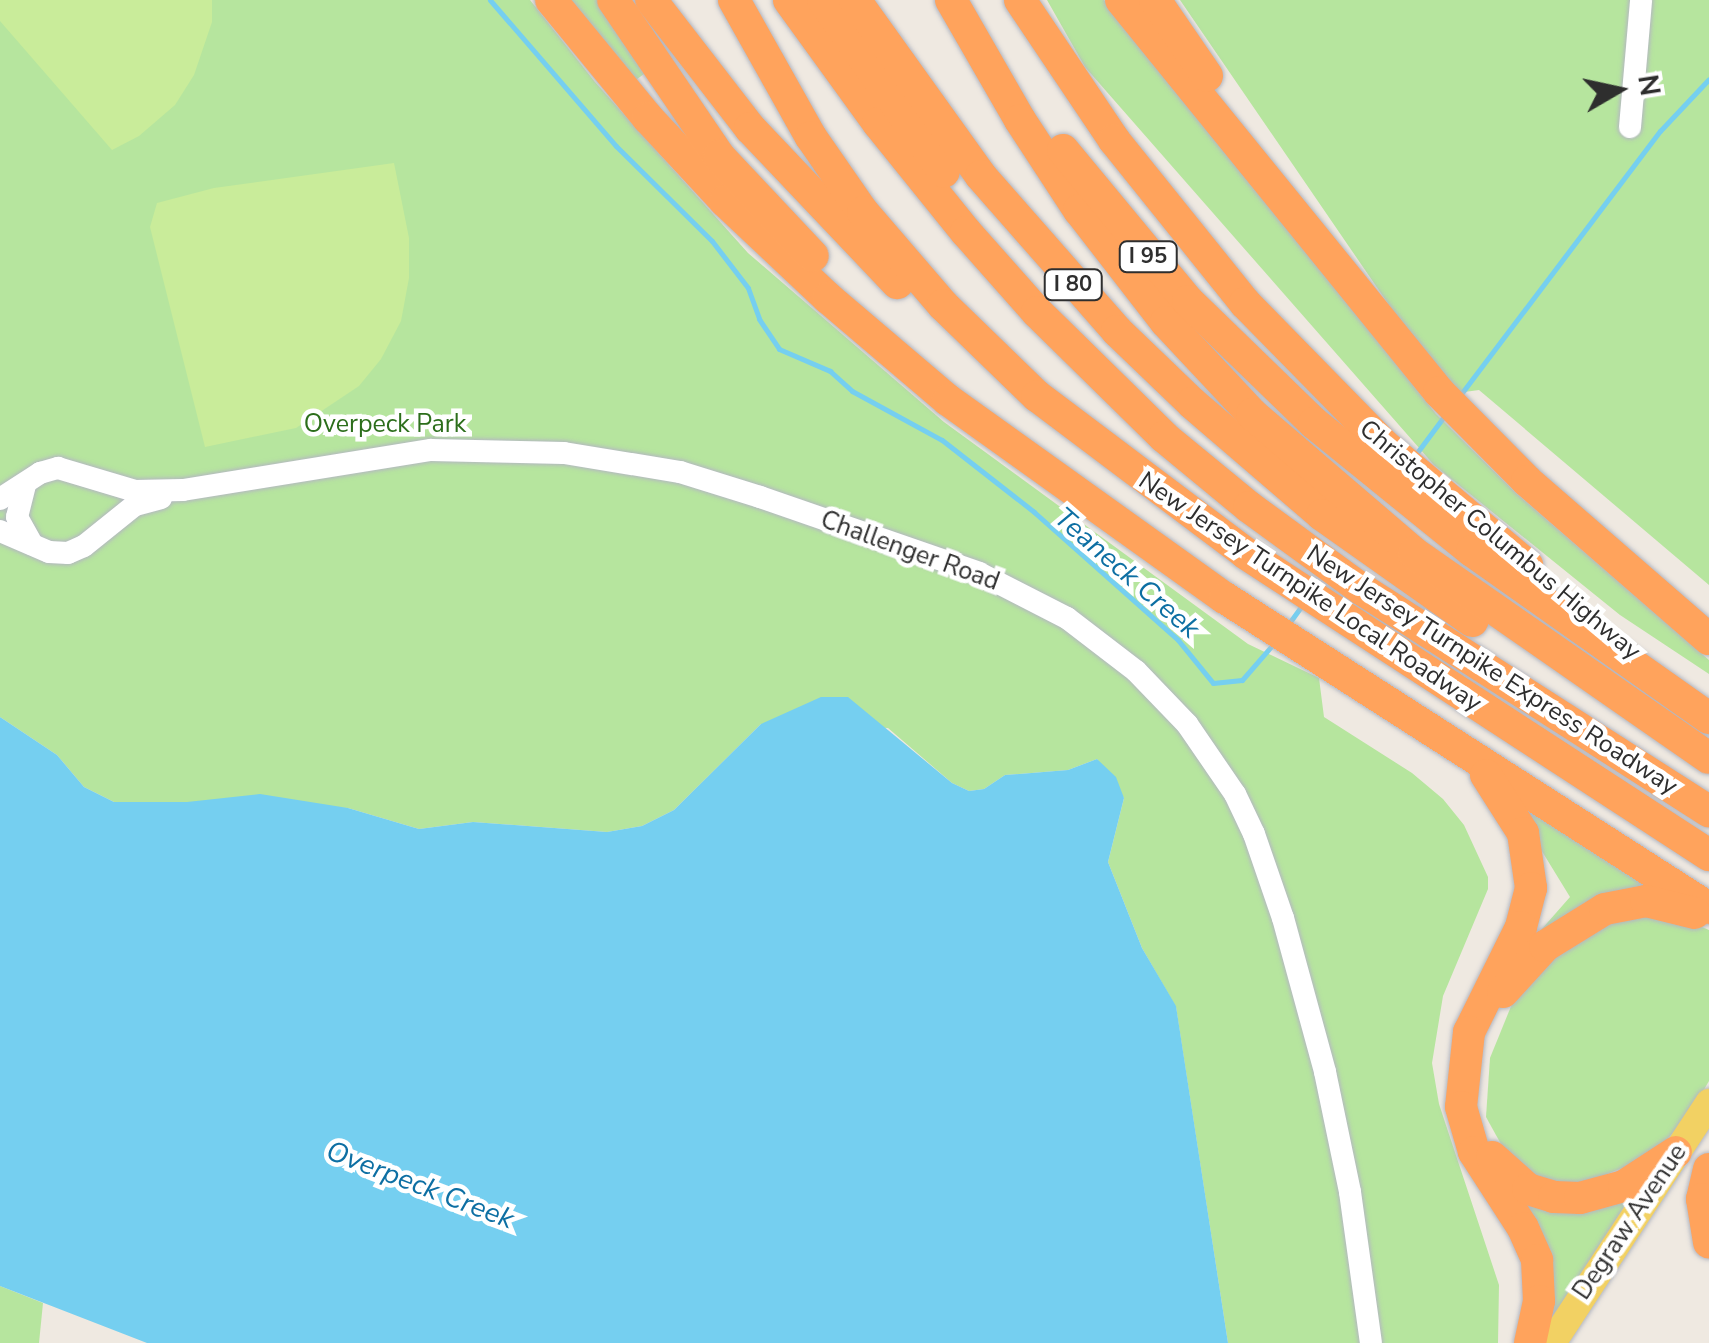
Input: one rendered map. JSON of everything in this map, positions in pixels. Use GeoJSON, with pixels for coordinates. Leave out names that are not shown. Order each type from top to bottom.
{"type":"FeatureCollection","features":[{"type":"Feature","properties":{"kind":"highway"},"geometry":{"type":"LineString","coordinates":[[551,0],[674,146],[775,250],[948,400],[1295,645],[1709,908]]}},
{"type":"Feature","properties":{"kind":"highway"},"geometry":{"type":"LineString","coordinates":[[613,0],[675,98],[754,196],[894,334],[1049,470]]}},
{"type":"Feature","properties":{"kind":"highway"},"geometry":{"type":"LineString","coordinates":[[651,0],[728,102],[820,206],[955,337],[1036,396]]}},
{"type":"Feature","properties":{"kind":"highway","name":"New Jersey Turnpike Local Roadway"},"geometry":{"type":"LineString","coordinates":[[734,0],[811,137],[863,212],[943,305],[1036,396],[1142,480],[1292,584],[1709,855]]}},
{"type":"Feature","properties":{"kind":"highway","name":"New Jersey Turnpike Express Roadway"},"geometry":{"type":"LineString","coordinates":[[790,0],[944,206],[1037,312],[1140,414],[1346,577],[1709,812]]}},
{"type":"Feature","properties":{"kind":"highway","name":"I 80"},"geometry":{"type":"LineString","coordinates":[[823,0],[939,166],[1082,332],[1140,414]]}},
{"type":"Feature","properties":{"kind":"highway","name":"I 80"},"geometry":{"type":"LineString","coordinates":[[855,0],[960,149],[1070,282],[1192,403],[1345,516]]}},
{"type":"Feature","properties":{"kind":"highway","name":"New Jersey Turnpike Express Roadway"},"geometry":{"type":"LineString","coordinates":[[951,0],[1048,165],[1132,280],[1345,516],[1709,758]]}},
{"type":"Feature","properties":{"kind":"highway","name":"I 95"},"geometry":{"type":"LineString","coordinates":[[965,0],[1055,139],[1140,249],[1237,352],[1697,710]]}},
{"type":"Feature","properties":{"kind":"highway","name":"Christopher Columbus Highway"},"geometry":{"type":"LineString","coordinates":[[1020,0],[1104,126],[1200,250],[1384,464]]}},
{"type":"Feature","properties":{"kind":"highway"},"geometry":{"type":"LineString","coordinates":[[1121,0],[1439,392],[1465,420],[1709,639]]}},
{"type":"Feature","properties":{"kind":"highway"},"geometry":{"type":"LineString","coordinates":[[1155,0],[1302,222]]}},
{"type":"Feature","properties":{"kind":"highway"},"geometry":{"type":"LineString","coordinates":[[1634,574],[1709,623]]}},
{"type":"Feature","properties":{"kind":"highway"},"geometry":{"type":"LineString","coordinates":[[1474,759],[1520,825],[1530,858],[1531,882],[1521,927],[1470,1032],[1462,1071],[1462,1107],[1474,1152],[1522,1228],[1536,1260],[1539,1301],[1530,1343]]}},
{"type":"Feature","properties":{"kind":"highway"},"geometry":{"type":"LineString","coordinates":[[1676,1152],[1634,1181],[1602,1194],[1566,1198],[1528,1189],[1500,1168],[1486,1147],[1475,1106],[1475,1071],[1487,1024],[1512,979],[1574,925],[1605,909],[1638,901],[1668,904],[1709,917]]}},
{"type":"Feature","properties":{"kind":"highway"},"geometry":{"type":"LineString","coordinates":[[1709,1169],[1702,1199],[1709,1242]]}},
{"type":"Feature","properties":{"kind":"main road","name":"Degraw Avenue"},"geometry":{"type":"LineString","coordinates":[[1552,1343],[1709,1103]]}},
{"type":"Feature","properties":{"kind":"main road","name":"Degraw Avenue"},"geometry":{"type":"LineString","coordinates":[[1570,1343],[1709,1132]]}},
{"type":"Feature","properties":{"kind":"street"},"geometry":{"type":"LineString","coordinates":[[1630,126],[1642,0]]}},
{"type":"Feature","properties":{"kind":"street","name":"Challenger Road"},"geometry":{"type":"LineString","coordinates":[[0,500],[53,468],[74,470],[87,478],[135,492],[183,490],[431,450],[493,449],[601,458],[696,477],[979,573],[1066,618],[1104,644],[1188,724],[1234,794],[1270,874],[1326,1072],[1350,1192],[1371,1343]]}},
{"type":"Feature","properties":{"kind":"street"},"geometry":{"type":"LineString","coordinates":[[87,478],[102,505],[96,533]]}},
{"type":"Feature","properties":{"kind":"street"},"geometry":{"type":"LineString","coordinates":[[25,485],[17,517],[32,544]]}},
{"type":"Feature","properties":{"kind":"street","name":"Challenger Road"},"geometry":{"type":"LineString","coordinates":[[0,531],[49,552],[68,553],[84,546],[135,506],[183,490]]}},
{"type":"Feature","properties":{"kind":"green space","name":"Overpeck Park"},"geometry":{"type":"Polygon","coordinates":[[[0,0],[530,0],[595,82],[748,253],[944,422],[1248,644],[1319,678],[1324,717],[1412,773],[1443,799],[1464,825],[1488,877],[1488,889],[1443,996],[1432,1063],[1439,1104],[1499,1285],[1498,1343],[1228,1343],[1176,1007],[1142,948],[1108,862],[1124,798],[1097,759],[1068,770],[1005,775],[984,789],[969,791],[952,783],[888,728],[761,724],[674,810],[642,826],[607,832],[473,822],[419,829],[348,808],[114,802],[84,787],[57,755],[0,717],[0,0]]]}},
{"type":"Feature","properties":{"kind":"green space"},"geometry":{"type":"Polygon","coordinates":[[[0,0],[212,0],[212,22],[194,75],[175,105],[139,136],[112,150],[0,21],[0,0]]]}},
{"type":"Feature","properties":{"kind":"green space"},"geometry":{"type":"Polygon","coordinates":[[[562,0],[603,0],[648,71],[629,85],[562,0]]]}},
{"type":"Feature","properties":{"kind":"green space"},"geometry":{"type":"Polygon","coordinates":[[[1047,0],[1104,0],[1436,414],[1517,494],[1709,660],[1709,674],[1620,615],[1434,465],[1085,67],[1047,0]]]}},
{"type":"Feature","properties":{"kind":"green space"},"geometry":{"type":"Polygon","coordinates":[[[1180,0],[1709,0],[1709,585],[1479,390],[1450,394],[1180,0]]]}},
{"type":"Feature","properties":{"kind":"green space"},"geometry":{"type":"Polygon","coordinates":[[[394,163],[409,238],[409,278],[401,321],[381,359],[359,386],[296,428],[205,447],[150,227],[157,203],[214,188],[394,163]]]}},
{"type":"Feature","properties":{"kind":"green space"},"geometry":{"type":"Polygon","coordinates":[[[1508,796],[1663,894],[1511,964],[1570,897],[1508,796]]]}},
{"type":"Feature","properties":{"kind":"green space"},"geometry":{"type":"Polygon","coordinates":[[[1665,911],[1709,930],[1709,1081],[1689,1115],[1652,1156],[1575,1187],[1537,1177],[1507,1155],[1486,1117],[1490,1058],[1514,999],[1559,949],[1618,917],[1665,911]]]}},
{"type":"Feature","properties":{"kind":"green space"},"geometry":{"type":"Polygon","coordinates":[[[1500,1182],[1629,1199],[1542,1337],[1500,1182]]]}},
{"type":"Feature","properties":{"kind":"green space"},"geometry":{"type":"Polygon","coordinates":[[[0,1286],[43,1303],[39,1343],[0,1343],[0,1286]]]}},
{"type":"Feature","properties":{"kind":"water","name":"Overpeck Creek"},"geometry":{"type":"Polygon","coordinates":[[[821,697],[848,697],[952,783],[969,791],[984,789],[1005,775],[1068,770],[1097,759],[1116,777],[1124,798],[1108,862],[1142,948],[1176,1006],[1228,1343],[147,1343],[0,1286],[0,717],[57,755],[84,787],[114,802],[187,802],[260,794],[348,808],[419,829],[473,822],[607,832],[642,826],[674,810],[761,724],[821,697]]]}},
{"type":"Feature","properties":{"kind":"waterway","name":"Teaneck Creek"},"geometry":{"type":"LineString","coordinates":[[490,0],[616,146],[712,241],[748,288],[759,319],[779,349],[830,371],[852,391],[942,440],[1034,512],[1178,640],[1213,683],[1242,680],[1274,643]]}},
{"type":"Feature","properties":{"kind":"waterway","name":"Teaneck Creek"},"geometry":{"type":"LineString","coordinates":[[1461,394],[1660,131],[1709,79]]}},
{"type":"Feature","properties":{"kind":"waterway","name":"Teaneck Creek"},"geometry":{"type":"LineString","coordinates":[[1416,454],[1445,415]]}},
{"type":"Feature","properties":{"kind":"waterway","name":"Teaneck Creek"},"geometry":{"type":"LineString","coordinates":[[1287,626],[1304,603]]}}]}
